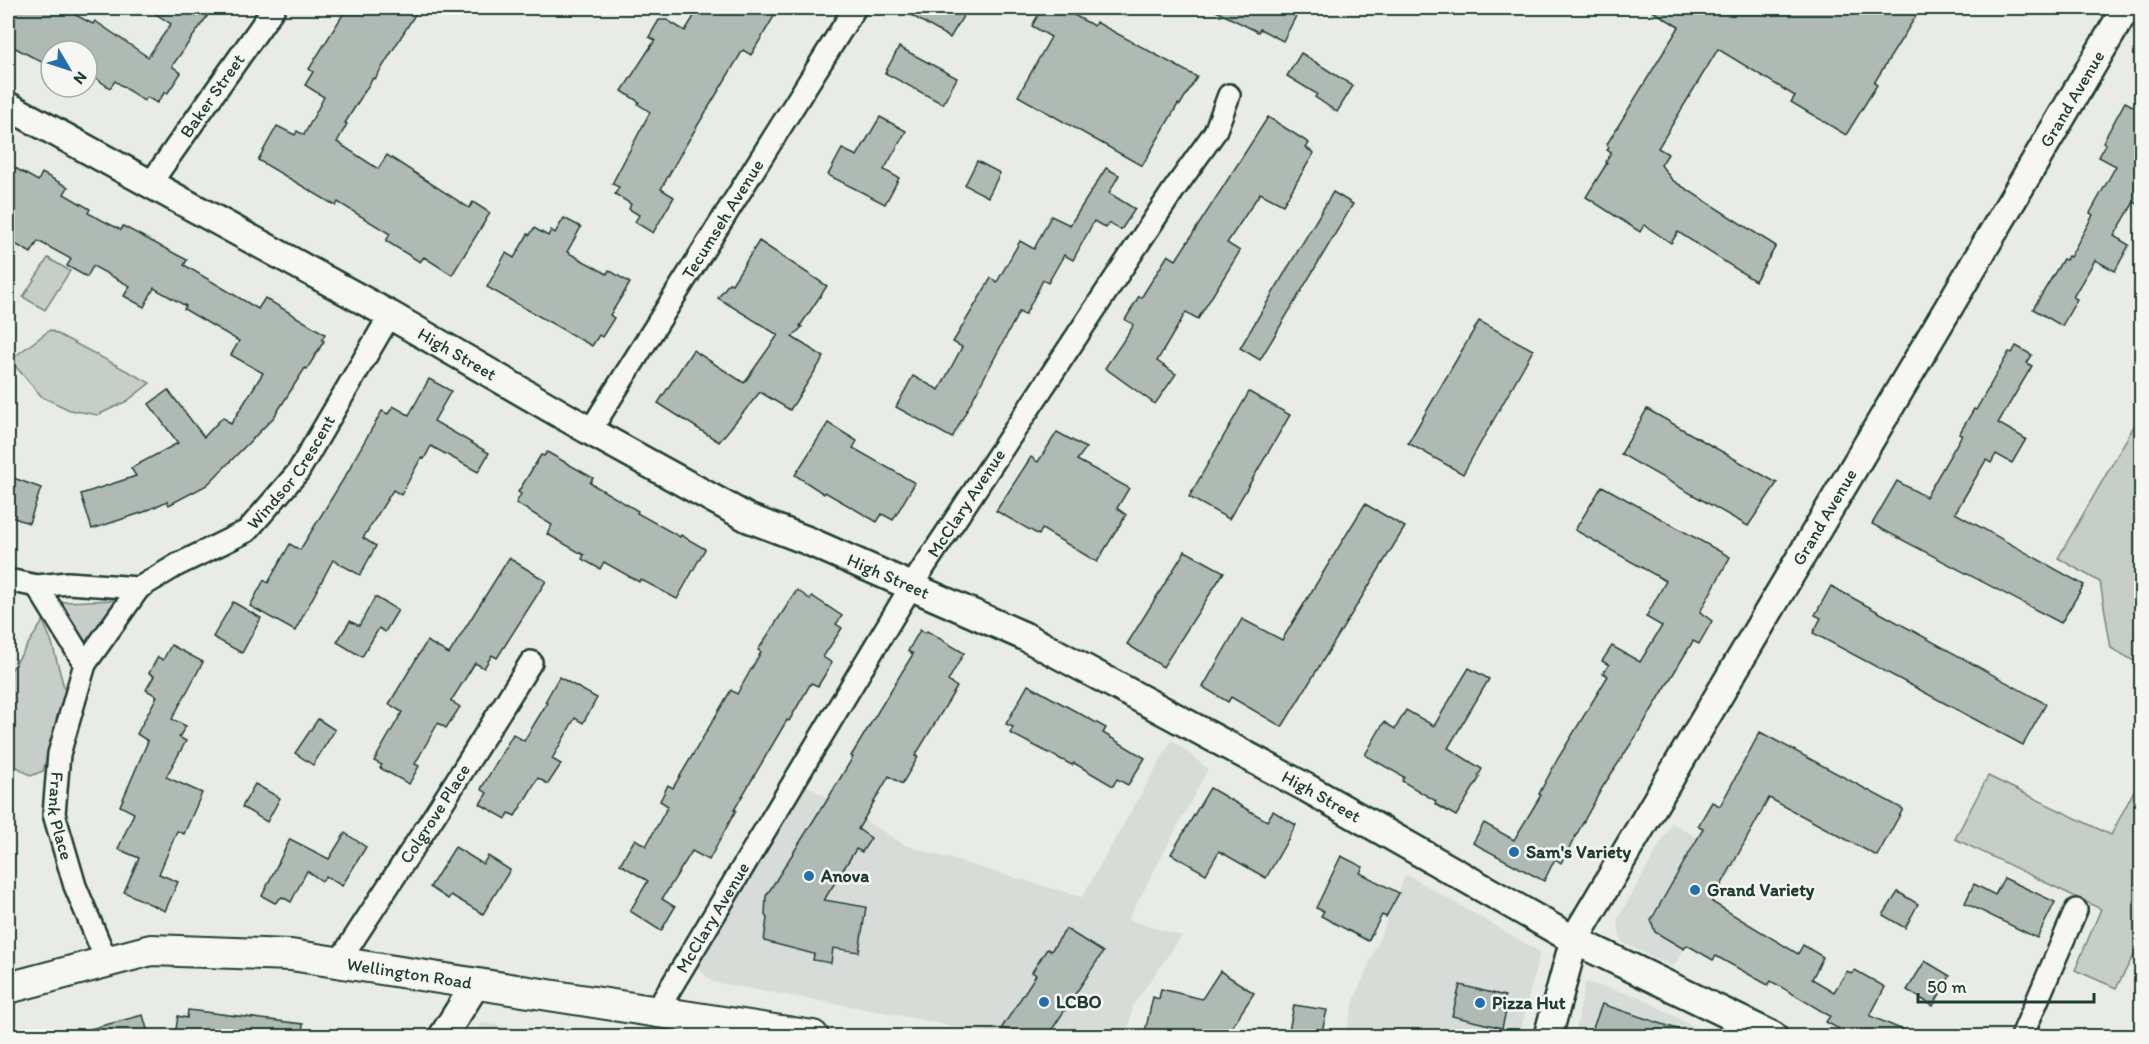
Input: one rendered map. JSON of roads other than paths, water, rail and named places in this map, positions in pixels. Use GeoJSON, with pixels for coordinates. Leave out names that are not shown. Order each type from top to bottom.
{"type":"FeatureCollection","features":[{"type":"Feature","properties":{"kind":"main road","name":"Wellington Road"},"geometry":{"type":"LineString","coordinates":[[8,988],[151,950],[291,956],[813,1036]]}},
{"type":"Feature","properties":{"kind":"street","name":"Baker Street"},"geometry":{"type":"LineString","coordinates":[[150,184],[274,8]]}},
{"type":"Feature","properties":{"kind":"street","name":"Tecumseh Avenue"},"geometry":{"type":"LineString","coordinates":[[590,431],[855,8]]}},
{"type":"Feature","properties":{"kind":"street","name":"Grand Avenue"},"geometry":{"type":"LineString","coordinates":[[1548,1036],[1574,940],[2126,8]]}},
{"type":"Feature","properties":{"kind":"street","name":"McClary Avenue"},"geometry":{"type":"LineString","coordinates":[[656,1012],[912,585],[1173,191],[1215,132],[1228,95]]}},
{"type":"Feature","properties":{"kind":"street","name":"High Street"},"geometry":{"type":"LineString","coordinates":[[8,106],[390,315],[590,431],[748,518],[788,532],[912,585],[1024,636],[1307,788],[1574,940],[1773,1036]]}},
{"type":"Feature","properties":{"kind":"street","name":"Windsor Crescent"},"geometry":{"type":"LineString","coordinates":[[139,588],[177,565],[247,531],[298,472],[390,315]]}},
{"type":"Feature","properties":{"kind":"street"},"geometry":{"type":"LineString","coordinates":[[8,580],[37,586],[68,583],[139,588]]}},
{"type":"Feature","properties":{"kind":"street"},"geometry":{"type":"LineString","coordinates":[[37,586],[85,664]]}},
{"type":"Feature","properties":{"kind":"street","name":"Frank Place"},"geometry":{"type":"LineString","coordinates":[[107,962],[75,886],[54,814],[59,754],[85,664],[139,588]]}},
{"type":"Feature","properties":{"kind":"street","name":"Colgrove Place"},"geometry":{"type":"LineString","coordinates":[[338,963],[531,662]]}},
{"type":"Feature","properties":{"kind":"street"},"geometry":{"type":"LineString","coordinates":[[2022,1036],[2076,910]]}},
{"type":"Feature","properties":{"kind":"street"},"geometry":{"type":"LineString","coordinates":[[443,1036],[476,984]]}},
{"type":"Feature","properties":{"kind":"place","name":"Sam's Variety"},"geometry":{"type":"Point","coordinates":[1514,852]}},
{"type":"Feature","properties":{"kind":"place","name":"Anova"},"geometry":{"type":"Point","coordinates":[809,876]}},
{"type":"Feature","properties":{"kind":"place","name":"Grand Variety"},"geometry":{"type":"Point","coordinates":[1695,890]}},
{"type":"Feature","properties":{"kind":"place","name":"LCBO"},"geometry":{"type":"Point","coordinates":[1044,1002]}},
{"type":"Feature","properties":{"kind":"place","name":"Pizza Hut"},"geometry":{"type":"Point","coordinates":[1480,1003]}}]}
